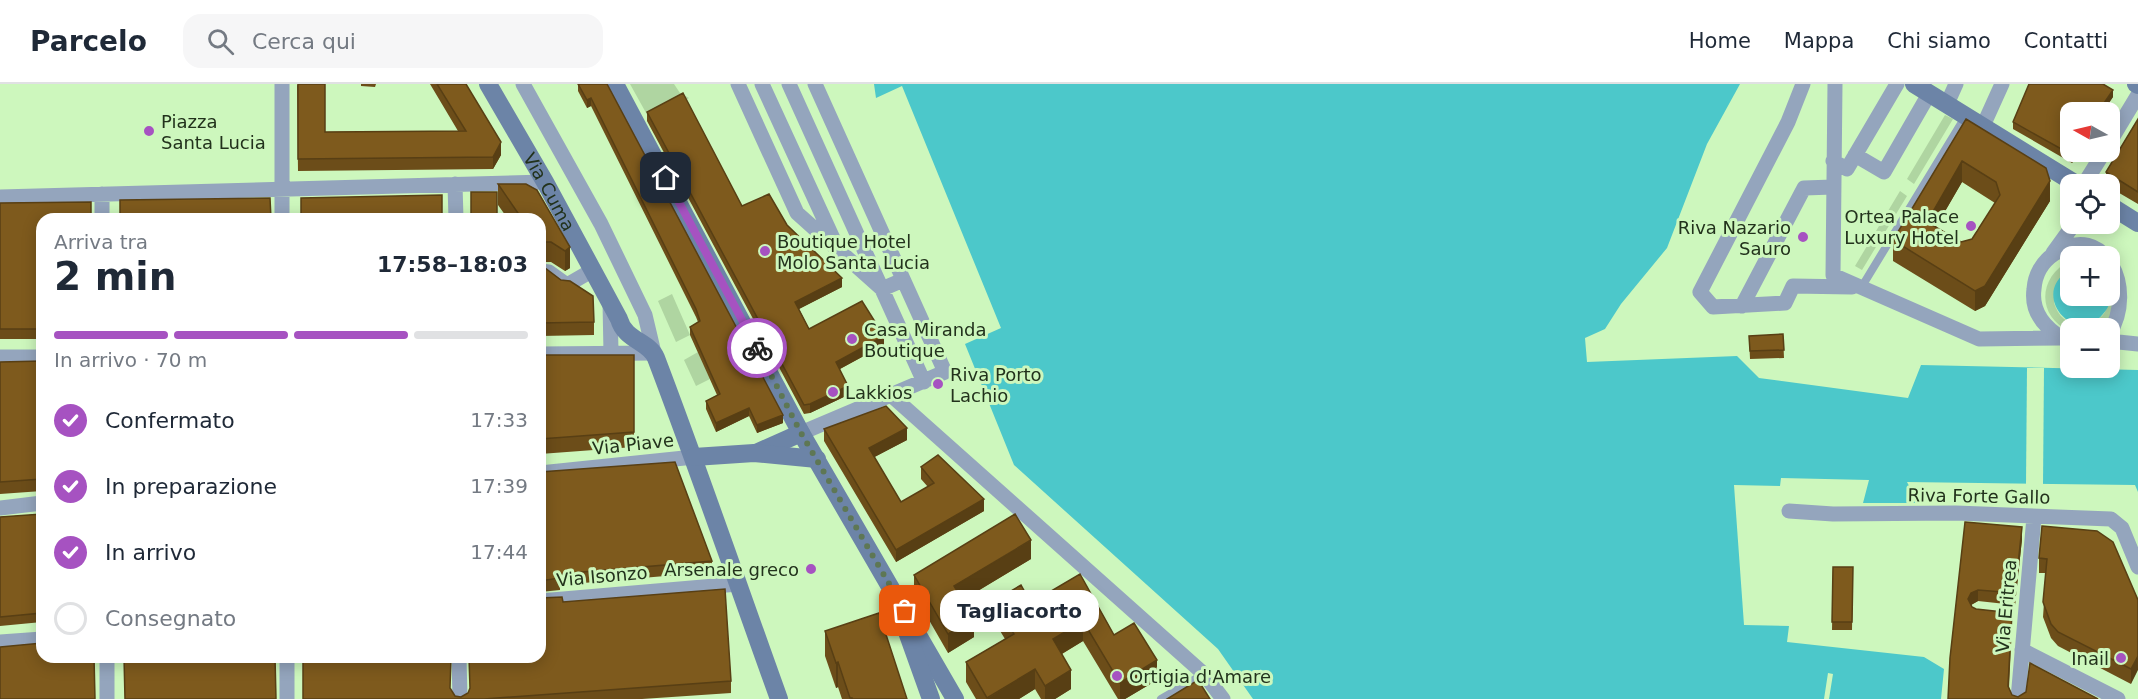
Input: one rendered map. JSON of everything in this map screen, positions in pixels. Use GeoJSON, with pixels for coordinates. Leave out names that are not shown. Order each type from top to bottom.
{"type":"FeatureCollection","features":[{"type":"Feature","properties":{"kind":"street"},"geometry":{"type":"LineString","coordinates":[[282,84],[282,213]]}},
{"type":"Feature","properties":{"kind":"street","name":"Via Cuma"},"geometry":{"type":"LineString","coordinates":[[488,84],[593,270],[619,319],[622,330],[654,353]]}},
{"type":"Feature","properties":{"kind":"street"},"geometry":{"type":"LineString","coordinates":[[523,84],[611,244],[645,315],[654,353],[694,458],[779,699]]}},
{"type":"Feature","properties":{"kind":"street"},"geometry":{"type":"LineString","coordinates":[[615,84],[801,433],[955,699]]}},
{"type":"Feature","properties":{"kind":"street"},"geometry":{"type":"LineString","coordinates":[[738,84],[797,213],[882,290]]}},
{"type":"Feature","properties":{"kind":"street"},"geometry":{"type":"LineString","coordinates":[[762,84],[840,253]]}},
{"type":"Feature","properties":{"kind":"street"},"geometry":{"type":"LineString","coordinates":[[789,84],[924,382]]}},
{"type":"Feature","properties":{"kind":"street"},"geometry":{"type":"LineString","coordinates":[[754,453],[945,372],[814,84]]}},
{"type":"Feature","properties":{"kind":"street"},"geometry":{"type":"LineString","coordinates":[[1803,84],[1788,122],[1700,292],[1713,307],[1785,303],[1793,286],[1861,288]]}},
{"type":"Feature","properties":{"kind":"street"},"geometry":{"type":"LineString","coordinates":[[1835,84],[1833,275],[1979,339],[2060,339]]}},
{"type":"Feature","properties":{"kind":"street"},"geometry":{"type":"LineString","coordinates":[[1833,161],[1847,169],[1897,84]]}},
{"type":"Feature","properties":{"kind":"street"},"geometry":{"type":"LineString","coordinates":[[1947,104],[1956,84]]}},
{"type":"Feature","properties":{"kind":"street"},"geometry":{"type":"LineString","coordinates":[[1975,121],[2002,84]]}},
{"type":"Feature","properties":{"kind":"street"},"geometry":{"type":"LineString","coordinates":[[1855,155],[1884,172],[1922,89],[2068,174]]}},
{"type":"Feature","properties":{"kind":"street"},"geometry":{"type":"LineString","coordinates":[[2120,125],[2138,95]]}},
{"type":"Feature","properties":{"kind":"street"},"geometry":{"type":"LineString","coordinates":[[2084,174],[2095,162]]}},
{"type":"Feature","properties":{"kind":"street"},"geometry":{"type":"LineString","coordinates":[[0,197],[545,182]]}},
{"type":"Feature","properties":{"kind":"street"},"geometry":{"type":"LineString","coordinates":[[455,184],[456,213]]}},
{"type":"Feature","properties":{"kind":"street"},"geometry":{"type":"LineString","coordinates":[[1742,306],[1804,188],[1833,187]]}},
{"type":"Feature","properties":{"kind":"street"},"geometry":{"type":"LineString","coordinates":[[102,194],[102,213]]}},
{"type":"Feature","properties":{"kind":"street"},"geometry":{"type":"LineString","coordinates":[[2120,212],[2138,223]]}},
{"type":"Feature","properties":{"kind":"street"},"geometry":{"type":"LineString","coordinates":[[2060,336],[2049,330],[2040,319],[2033,293],[2035,279],[2042,266],[2066,234]]}},
{"type":"Feature","properties":{"kind":"street"},"geometry":{"type":"LineString","coordinates":[[2050,256],[2060,250]]}},
{"type":"Feature","properties":{"kind":"street"},"geometry":{"type":"LineString","coordinates":[[2120,261],[2130,267]]}},
{"type":"Feature","properties":{"kind":"street"},"geometry":{"type":"LineString","coordinates":[[2120,265],[2128,279],[2130,291],[2129,304],[2120,323]]}},
{"type":"Feature","properties":{"kind":"street"},"geometry":{"type":"LineString","coordinates":[[546,272],[567,285],[593,270]]}},
{"type":"Feature","properties":{"kind":"street"},"geometry":{"type":"LineString","coordinates":[[882,290],[903,280]]}},
{"type":"Feature","properties":{"kind":"street"},"geometry":{"type":"LineString","coordinates":[[610,302],[611,353]]}},
{"type":"Feature","properties":{"kind":"street"},"geometry":{"type":"LineString","coordinates":[[2120,342],[2138,344]]}},
{"type":"Feature","properties":{"kind":"street"},"geometry":{"type":"LineString","coordinates":[[546,354],[654,353]]}},
{"type":"Feature","properties":{"kind":"street"},"geometry":{"type":"LineString","coordinates":[[0,357],[36,357]]}},
{"type":"Feature","properties":{"kind":"street"},"geometry":{"type":"LineString","coordinates":[[892,396],[1204,674],[1223,699]]}},
{"type":"Feature","properties":{"kind":"street"},"geometry":{"type":"LineString","coordinates":[[694,458],[754,453],[817,459]]}},
{"type":"Feature","properties":{"kind":"street","name":"Via Piave"},"geometry":{"type":"LineString","coordinates":[[546,472],[694,458]]}},
{"type":"Feature","properties":{"kind":"street"},"geometry":{"type":"LineString","coordinates":[[0,508],[36,504]]}},
{"type":"Feature","properties":{"kind":"street","name":"Riva Forte Gallo"},"geometry":{"type":"LineString","coordinates":[[1789,511],[1833,514],[1956,513],[2111,519],[2122,528],[2138,567]]}},
{"type":"Feature","properties":{"kind":"street","name":"Via Eritrea"},"geometry":{"type":"LineString","coordinates":[[2018,699],[2022,650],[2019,615],[2034,516]]}},
{"type":"Feature","properties":{"kind":"street","name":"Via Isonzo"},"geometry":{"type":"LineString","coordinates":[[546,600],[738,584]]}},
{"type":"Feature","properties":{"kind":"street"},"geometry":{"type":"LineString","coordinates":[[892,591],[931,699]]}},
{"type":"Feature","properties":{"kind":"street"},"geometry":{"type":"LineString","coordinates":[[0,642],[36,639]]}},
{"type":"Feature","properties":{"kind":"street"},"geometry":{"type":"LineString","coordinates":[[2022,650],[2118,699]]}},
{"type":"Feature","properties":{"kind":"street"},"geometry":{"type":"LineString","coordinates":[[107,663],[107,699]]}},
{"type":"Feature","properties":{"kind":"street"},"geometry":{"type":"LineString","coordinates":[[287,663],[287,699]]}},
{"type":"Feature","properties":{"kind":"street"},"geometry":{"type":"LineString","coordinates":[[459,663],[460,699]]}},
{"type":"Feature","properties":{"kind":"lane"},"geometry":{"type":"LineString","coordinates":[[1861,288],[1975,121]]}},
{"type":"Feature","properties":{"kind":"lane"},"geometry":{"type":"LineString","coordinates":[[1161,699],[1204,674]]}},
{"type":"Feature","properties":{"kind":"green space"},"geometry":{"type":"Polygon","coordinates":[[[630,84],[674,84],[680,93],[689,98],[650,120],[630,84]]]}},
{"type":"Feature","properties":{"kind":"green space"},"geometry":{"type":"Polygon","coordinates":[[[1945,115],[1953,119],[1914,184],[1907,179],[1945,115]]]}},
{"type":"Feature","properties":{"kind":"green space"},"geometry":{"type":"Polygon","coordinates":[[[1900,191],[1907,196],[1862,270],[1855,266],[1900,191]]]}},
{"type":"Feature","properties":{"kind":"green space"},"geometry":{"type":"Polygon","coordinates":[[[2059,268],[2060,289],[2054,303],[2063,318],[2060,318],[2060,326],[2051,316],[2045,296],[2052,276],[2059,268]]]}},
{"type":"Feature","properties":{"kind":"green space"},"geometry":{"type":"Polygon","coordinates":[[[672,294],[690,335],[676,342],[658,301],[672,294]]]}},
{"type":"Feature","properties":{"kind":"green space"},"geometry":{"type":"Polygon","coordinates":[[[2107,306],[2113,306],[2109,318],[2100,318],[2107,306]]]}},
{"type":"Feature","properties":{"kind":"green space"},"geometry":{"type":"Polygon","coordinates":[[[698,352],[710,379],[696,386],[684,360],[698,352]]]}},
{"type":"Feature","properties":{"kind":"water"},"geometry":{"type":"Polygon","coordinates":[[[874,84],[1740,84],[1707,144],[1667,248],[1621,304],[1605,329],[1585,338],[1587,362],[1737,356],[1759,378],[1908,398],[1921,365],[2060,368],[2060,378],[2120,378],[2120,370],[2138,370],[2138,492],[2135,485],[1907,482],[1918,503],[1863,503],[1869,480],[1781,478],[1780,486],[1734,485],[1744,625],[1789,626],[1787,642],[1924,657],[1944,669],[1941,699],[1829,699],[1833,674],[1828,673],[1824,699],[1253,699],[1218,649],[1014,465],[965,344],[1001,328],[902,86],[876,98],[874,84]]]}},
{"type":"Feature","properties":{"kind":"water"},"geometry":{"type":"Polygon","coordinates":[[[2060,278],[2060,306],[2108,306],[2098,318],[2066,318],[2055,303],[2054,291],[2060,278]]]}},
{"type":"Feature","properties":{"kind":"pier"},"geometry":{"type":"Polygon","coordinates":[[[2027,368],[2044,368],[2043,484],[2026,484],[2027,368]]]}},
{"type":"Feature","properties":{"kind":"building"},"geometry":{"type":"Polygon","coordinates":[[[298,84],[325,84],[325,132],[466,131],[437,84],[466,84],[501,142],[493,157],[298,159],[298,84]]]}},
{"type":"Feature","properties":{"kind":"building"},"geometry":{"type":"Polygon","coordinates":[[[578,84],[607,84],[783,415],[757,425],[749,408],[716,423],[706,401],[720,394],[690,327],[700,321],[696,309],[591,98],[587,100],[578,84]]]}},
{"type":"Feature","properties":{"kind":"building"},"geometry":{"type":"Polygon","coordinates":[[[2029,84],[2103,84],[2113,90],[2105,102],[2060,102],[2060,148],[2013,122],[2029,84]]]}},
{"type":"Feature","properties":{"kind":"building"},"geometry":{"type":"Polygon","coordinates":[[[683,93],[742,206],[769,194],[787,225],[842,278],[795,302],[809,329],[862,301],[884,336],[836,362],[848,386],[804,405],[647,112],[683,93]]]}},
{"type":"Feature","properties":{"kind":"building"},"geometry":{"type":"Polygon","coordinates":[[[1966,119],[2046,168],[2050,181],[1985,286],[1975,291],[1893,240],[1966,119]],[[1962,161],[1927,222],[1961,242],[1972,239],[2000,195],[1996,182],[1962,161]]]}},
{"type":"Feature","properties":{"kind":"building"},"geometry":{"type":"Polygon","coordinates":[[[2138,119],[2138,192],[2120,181],[2120,174],[2106,172],[2112,162],[2120,162],[2120,149],[2138,119]]]}},
{"type":"Feature","properties":{"kind":"building"},"geometry":{"type":"Polygon","coordinates":[[[498,184],[526,184],[537,190],[570,247],[565,251],[551,242],[546,242],[546,213],[518,213],[498,184]]]}},
{"type":"Feature","properties":{"kind":"building"},"geometry":{"type":"Polygon","coordinates":[[[471,192],[497,192],[497,213],[471,213],[471,192]]]}},
{"type":"Feature","properties":{"kind":"building"},"geometry":{"type":"Polygon","coordinates":[[[442,195],[442,213],[301,213],[301,198],[442,195]]]}},
{"type":"Feature","properties":{"kind":"building"},"geometry":{"type":"Polygon","coordinates":[[[270,198],[271,213],[120,213],[120,200],[270,198]]]}},
{"type":"Feature","properties":{"kind":"building"},"geometry":{"type":"Polygon","coordinates":[[[91,202],[91,213],[36,213],[36,329],[0,329],[0,203],[91,202]]]}},
{"type":"Feature","properties":{"kind":"building"},"geometry":{"type":"Polygon","coordinates":[[[546,269],[561,280],[570,281],[593,296],[594,322],[546,323],[546,269]]]}},
{"type":"Feature","properties":{"kind":"building"},"geometry":{"type":"Polygon","coordinates":[[[1783,334],[1784,350],[1750,351],[1749,336],[1783,334]]]}},
{"type":"Feature","properties":{"kind":"building"},"geometry":{"type":"Polygon","coordinates":[[[546,355],[634,355],[634,432],[546,439],[546,355]]]}},
{"type":"Feature","properties":{"kind":"building"},"geometry":{"type":"Polygon","coordinates":[[[36,361],[36,479],[0,482],[0,362],[36,361]]]}},
{"type":"Feature","properties":{"kind":"building"},"geometry":{"type":"Polygon","coordinates":[[[886,406],[907,428],[869,448],[901,502],[934,483],[921,467],[938,455],[984,499],[896,550],[824,429],[886,406]]]}},
{"type":"Feature","properties":{"kind":"building"},"geometry":{"type":"Polygon","coordinates":[[[675,462],[712,561],[559,574],[560,578],[546,580],[546,472],[675,462]]]}},
{"type":"Feature","properties":{"kind":"building"},"geometry":{"type":"Polygon","coordinates":[[[36,514],[36,614],[0,617],[0,517],[36,514]]]}},
{"type":"Feature","properties":{"kind":"building"},"geometry":{"type":"Polygon","coordinates":[[[1015,514],[1031,540],[954,586],[974,618],[948,634],[914,575],[1015,514]]]}},
{"type":"Feature","properties":{"kind":"building"},"geometry":{"type":"Polygon","coordinates":[[[1965,522],[2022,527],[2015,593],[1978,590],[1971,593],[1968,599],[1972,607],[1976,609],[2012,613],[2008,686],[2012,695],[2018,697],[2026,692],[2030,663],[2098,699],[1948,699],[1950,658],[1965,522]]]}},
{"type":"Feature","properties":{"kind":"building"},"geometry":{"type":"Polygon","coordinates":[[[2042,526],[2097,531],[2113,542],[2138,600],[2138,656],[2131,669],[2058,632],[2051,624],[2043,602],[2047,559],[2039,558],[2042,526]]]}},
{"type":"Feature","properties":{"kind":"building"},"geometry":{"type":"Polygon","coordinates":[[[1833,567],[1853,567],[1852,622],[1832,622],[1833,567]]]}},
{"type":"Feature","properties":{"kind":"building"},"geometry":{"type":"Polygon","coordinates":[[[1080,574],[1114,635],[1134,623],[1157,660],[1120,683],[1083,621],[1053,639],[1071,670],[1045,686],[1035,669],[987,698],[966,662],[1014,634],[994,601],[1021,585],[1031,603],[1080,574]]]}},
{"type":"Feature","properties":{"kind":"building"},"geometry":{"type":"Polygon","coordinates":[[[725,589],[731,681],[484,699],[303,699],[303,663],[451,663],[450,688],[455,696],[461,697],[468,693],[470,688],[469,663],[546,663],[546,598],[562,597],[563,602],[725,589]]]}},
{"type":"Feature","properties":{"kind":"building"},"geometry":{"type":"Polygon","coordinates":[[[879,613],[907,699],[850,698],[825,631],[879,613]]]}},
{"type":"Feature","properties":{"kind":"building"},"geometry":{"type":"Polygon","coordinates":[[[36,644],[36,663],[94,663],[95,699],[0,699],[0,647],[36,644]]]}},
{"type":"Feature","properties":{"kind":"building"},"geometry":{"type":"Polygon","coordinates":[[[124,663],[275,663],[276,699],[125,699],[124,663]]]}},
{"type":"Feature","properties":{"kind":"building"},"geometry":{"type":"Polygon","coordinates":[[[1198,680],[1210,699],[1167,699],[1198,680]]]}},
{"type":"Feature","properties":{"kind":"way so far"},"geometry":{"type":"LineString","coordinates":[[757,348],[801,433],[905,611]]}},
{"type":"Feature","properties":{"kind":"place","name":"Piazza Santa Lucia"},"geometry":{"type":"Point","coordinates":[149,131]}},
{"type":"Feature","properties":{"kind":"place","name":"Ortea Palace Luxury Hotel"},"geometry":{"type":"Point","coordinates":[1971,226]}},
{"type":"Feature","properties":{"kind":"place","name":"Riva Nazario Sauro"},"geometry":{"type":"Point","coordinates":[1803,237]}},
{"type":"Feature","properties":{"kind":"place","name":"Boutique Hotel Molo Santa Lucia"},"geometry":{"type":"Point","coordinates":[765,251]}},
{"type":"Feature","properties":{"kind":"place","name":"Casa Miranda Boutique"},"geometry":{"type":"Point","coordinates":[852,339]}},
{"type":"Feature","properties":{"kind":"place","name":"Riva Porto Lachio"},"geometry":{"type":"Point","coordinates":[938,384]}},
{"type":"Feature","properties":{"kind":"place","name":"Lakkios"},"geometry":{"type":"Point","coordinates":[833,392]}},
{"type":"Feature","properties":{"kind":"place","name":"Arsenale greco"},"geometry":{"type":"Point","coordinates":[811,569]}},
{"type":"Feature","properties":{"kind":"place","name":"Tagliacorto"},"geometry":{"type":"Point","coordinates":[905,611]}},
{"type":"Feature","properties":{"kind":"place","name":"Inail"},"geometry":{"type":"Point","coordinates":[2121,658]}},
{"type":"Feature","properties":{"kind":"place","name":"Ortigia d'Amare"},"geometry":{"type":"Point","coordinates":[1117,676]}},
{"type":"Feature","properties":{"kind":"route"},"geometry":{"type":"LineString","coordinates":[[666,178],[757,348]]}}]}
